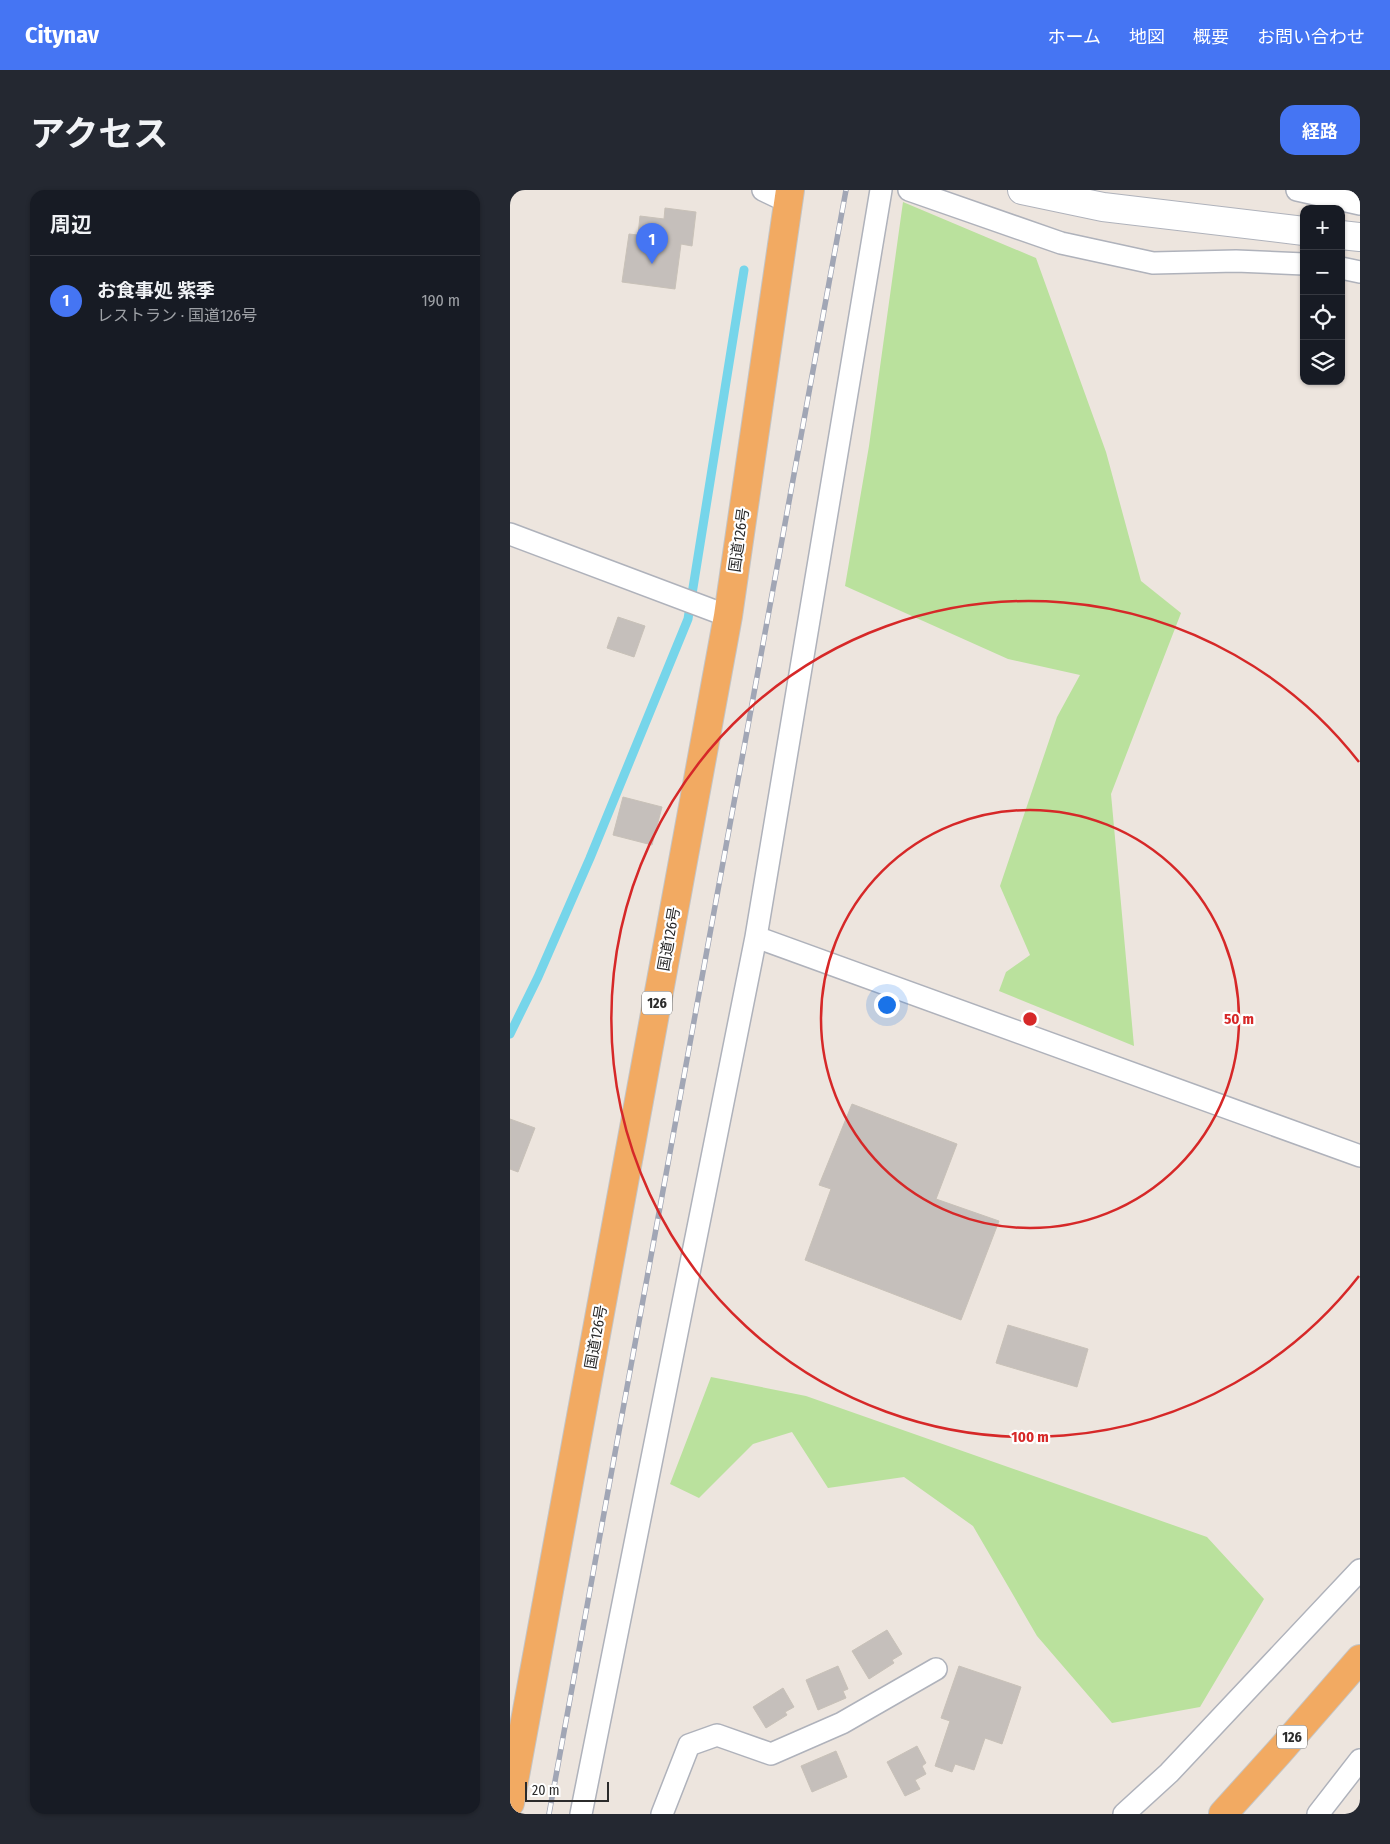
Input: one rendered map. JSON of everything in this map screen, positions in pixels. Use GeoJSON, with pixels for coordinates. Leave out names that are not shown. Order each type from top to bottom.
{"type":"FeatureCollection","features":[{"type":"Feature","properties":{"kind":"highway","name":"国道126号"},"geometry":{"type":"LineString","coordinates":[[510,1803],[728,616],[789,196]]}},
{"type":"Feature","properties":{"kind":"highway","name":"126"},"geometry":{"type":"LineString","coordinates":[[1223,1814],[1360,1658]]}},
{"type":"Feature","properties":{"kind":"street"},"geometry":{"type":"LineString","coordinates":[[762,190],[789,196]]}},
{"type":"Feature","properties":{"kind":"street"},"geometry":{"type":"LineString","coordinates":[[582,1814],[756,938],[881,190]]}},
{"type":"Feature","properties":{"kind":"street"},"geometry":{"type":"LineString","coordinates":[[909,190],[1061,243],[1153,263],[1236,261],[1300,264]]}},
{"type":"Feature","properties":{"kind":"street"},"geometry":{"type":"LineString","coordinates":[[1022,190],[1103,207],[1300,230]]}},
{"type":"Feature","properties":{"kind":"street"},"geometry":{"type":"LineString","coordinates":[[1297,190],[1360,204]]}},
{"type":"Feature","properties":{"kind":"street"},"geometry":{"type":"LineString","coordinates":[[1345,235],[1360,237]]}},
{"type":"Feature","properties":{"kind":"street"},"geometry":{"type":"LineString","coordinates":[[1345,269],[1360,272]]}},
{"type":"Feature","properties":{"kind":"street"},"geometry":{"type":"LineString","coordinates":[[510,534],[728,616]]}},
{"type":"Feature","properties":{"kind":"street"},"geometry":{"type":"LineString","coordinates":[[756,938],[1360,1156]]}},
{"type":"Feature","properties":{"kind":"street"},"geometry":{"type":"LineString","coordinates":[[1124,1814],[1169,1772],[1360,1570]]}},
{"type":"Feature","properties":{"kind":"street"},"geometry":{"type":"LineString","coordinates":[[662,1814],[689,1745],[717,1735],[771,1754],[842,1723],[936,1669]]}},
{"type":"Feature","properties":{"kind":"street"},"geometry":{"type":"LineString","coordinates":[[1318,1814],[1360,1760]]}},
{"type":"Feature","properties":{"kind":"green space"},"geometry":{"type":"Polygon","coordinates":[[[903,202],[1036,258],[1106,452],[1141,581],[1181,613],[1111,794],[1134,1046],[999,991],[1006,972],[1030,955],[1000,886],[1057,717],[1080,675],[1008,659],[845,586],[869,446],[903,202]]]}},
{"type":"Feature","properties":{"kind":"green space"},"geometry":{"type":"Polygon","coordinates":[[[711,1377],[806,1396],[1207,1537],[1264,1599],[1200,1707],[1112,1723],[1037,1636],[973,1526],[904,1477],[828,1488],[792,1432],[753,1444],[699,1498],[670,1484],[711,1377]]]}},
{"type":"Feature","properties":{"kind":"building"},"geometry":{"type":"Polygon","coordinates":[[[665,208],[696,212],[692,246],[681,244],[675,289],[622,282],[629,234],[638,235],[640,216],[664,219],[665,208]]]}},
{"type":"Feature","properties":{"kind":"building"},"geometry":{"type":"Polygon","coordinates":[[[618,617],[645,626],[634,657],[607,648],[618,617]]]}},
{"type":"Feature","properties":{"kind":"building"},"geometry":{"type":"Polygon","coordinates":[[[623,797],[662,807],[652,845],[613,835],[623,797]]]}},
{"type":"Feature","properties":{"kind":"building"},"geometry":{"type":"Polygon","coordinates":[[[852,1104],[957,1144],[936,1199],[999,1221],[961,1320],[805,1260],[831,1189],[819,1185],[852,1104]]]}},
{"type":"Feature","properties":{"kind":"building"},"geometry":{"type":"Polygon","coordinates":[[[510,1119],[535,1128],[518,1172],[510,1169],[510,1119]]]}},
{"type":"Feature","properties":{"kind":"building"},"geometry":{"type":"Polygon","coordinates":[[[1008,1325],[1088,1349],[1077,1387],[996,1363],[1008,1325]]]}},
{"type":"Feature","properties":{"kind":"building"},"geometry":{"type":"Polygon","coordinates":[[[887,1630],[902,1654],[892,1660],[894,1663],[869,1679],[852,1651],[887,1630]]]}},
{"type":"Feature","properties":{"kind":"building"},"geometry":{"type":"Polygon","coordinates":[[[838,1666],[848,1689],[843,1691],[846,1698],[818,1710],[806,1680],[838,1666]]]}},
{"type":"Feature","properties":{"kind":"building"},"geometry":{"type":"Polygon","coordinates":[[[959,1666],[1021,1687],[1002,1744],[985,1738],[974,1770],[955,1764],[952,1772],[935,1766],[950,1721],[941,1718],[959,1666]]]}},
{"type":"Feature","properties":{"kind":"building"},"geometry":{"type":"Polygon","coordinates":[[[783,1688],[794,1707],[785,1712],[787,1715],[766,1728],[753,1707],[783,1688]]]}},
{"type":"Feature","properties":{"kind":"building"},"geometry":{"type":"Polygon","coordinates":[[[917,1746],[926,1763],[922,1766],[926,1774],[915,1780],[920,1789],[905,1796],[887,1762],[917,1746]]]}},
{"type":"Feature","properties":{"kind":"building"},"geometry":{"type":"Polygon","coordinates":[[[836,1751],[847,1777],[812,1792],[801,1766],[836,1751]]]}},
{"type":"Feature","properties":{"kind":"waterway"},"geometry":{"type":"LineString","coordinates":[[510,1034],[538,977],[590,858],[688,619],[744,270]]}},
{"type":"Feature","properties":{"kind":"railway"},"geometry":{"type":"LineString","coordinates":[[549,1814],[846,190]]}},
{"type":"Feature","properties":{"kind":"place","name":"お食事処 紫季"},"geometry":{"type":"Point","coordinates":[652,264]}}]}
